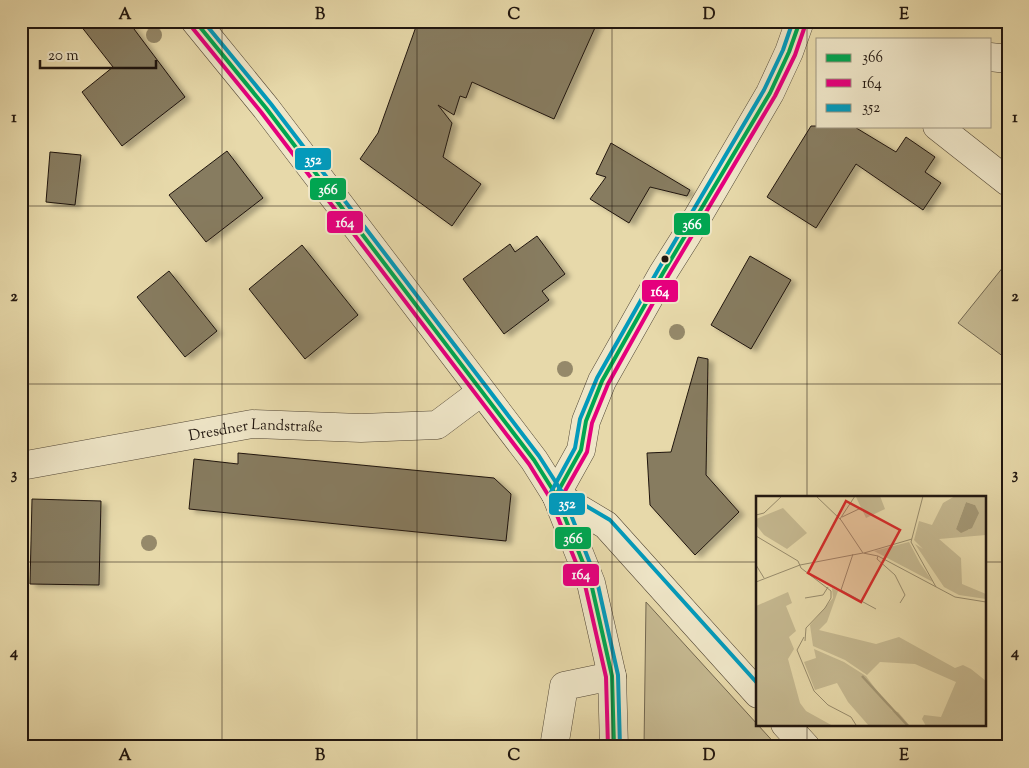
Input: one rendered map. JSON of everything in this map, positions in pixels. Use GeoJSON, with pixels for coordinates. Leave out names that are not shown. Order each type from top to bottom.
{"type":"FeatureCollection","features":[{"type":"Feature","properties":{"kind":"street"},"geometry":{"type":"LineString","coordinates":[[195,21],[266,108],[534,460],[556,495],[591,583],[612,676],[614,747]]}},
{"type":"Feature","properties":{"kind":"street"},"geometry":{"type":"LineString","coordinates":[[556,495],[581,450],[586,421],[602,381],[805,31]]}},
{"type":"Feature","properties":{"kind":"street"},"geometry":{"type":"LineString","coordinates":[[992,56],[1008,59]]}},
{"type":"Feature","properties":{"kind":"street"},"geometry":{"type":"LineString","coordinates":[[940,128],[1008,182]]}},
{"type":"Feature","properties":{"kind":"street","name":"Dresdner Landstraße"},"geometry":{"type":"LineString","coordinates":[[21,466],[252,424],[361,428],[437,425],[481,392]]}},
{"type":"Feature","properties":{"kind":"street"},"geometry":{"type":"LineString","coordinates":[[556,495],[606,525],[756,692]]}},
{"type":"Feature","properties":{"kind":"street"},"geometry":{"type":"LineString","coordinates":[[554,747],[564,686],[612,676]]}},
{"type":"Feature","properties":{"kind":"street"},"geometry":{"type":"LineString","coordinates":[[787,726],[806,747]]}},
{"type":"Feature","properties":{"kind":"shaded area"},"geometry":{"type":"Polygon","coordinates":[[[1008,261],[1008,360],[958,323],[1008,261]]]}},
{"type":"Feature","properties":{"kind":"shaded area"},"geometry":{"type":"Polygon","coordinates":[[[646,602],[756,723],[756,726],[759,726],[778,747],[644,747],[646,602]]]}},
{"type":"Feature","properties":{"kind":"building"},"geometry":{"type":"Polygon","coordinates":[[[77,21],[128,21],[185,97],[122,146],[82,92],[113,67],[77,21]]]}},
{"type":"Feature","properties":{"kind":"building"},"geometry":{"type":"Polygon","coordinates":[[[418,21],[598,21],[554,119],[472,82],[466,98],[460,96],[454,115],[438,105],[452,123],[443,157],[481,184],[452,226],[360,159],[378,133],[418,21]]]}},
{"type":"Feature","properties":{"kind":"building"},"geometry":{"type":"Polygon","coordinates":[[[811,126],[816,126],[816,128],[856,128],[896,152],[906,137],[935,157],[925,172],[941,183],[923,210],[856,164],[816,228],[767,197],[811,126]]]}},
{"type":"Feature","properties":{"kind":"building"},"geometry":{"type":"Polygon","coordinates":[[[611,143],[690,190],[687,196],[650,187],[629,223],[590,199],[606,177],[596,174],[611,143]]]}},
{"type":"Feature","properties":{"kind":"building"},"geometry":{"type":"Polygon","coordinates":[[[227,151],[263,198],[206,242],[169,195],[227,151]]]}},
{"type":"Feature","properties":{"kind":"building"},"geometry":{"type":"Polygon","coordinates":[[[50,152],[81,155],[75,205],[46,202],[50,152]]]}},
{"type":"Feature","properties":{"kind":"building"},"geometry":{"type":"Polygon","coordinates":[[[537,236],[565,274],[542,291],[549,300],[504,334],[463,279],[510,244],[515,252],[537,236]]]}},
{"type":"Feature","properties":{"kind":"building"},"geometry":{"type":"Polygon","coordinates":[[[302,245],[358,315],[305,359],[249,289],[302,245]]]}},
{"type":"Feature","properties":{"kind":"building"},"geometry":{"type":"Polygon","coordinates":[[[750,256],[791,280],[751,349],[711,325],[750,256]]]}},
{"type":"Feature","properties":{"kind":"building"},"geometry":{"type":"Polygon","coordinates":[[[169,271],[217,331],[185,357],[137,297],[169,271]]]}},
{"type":"Feature","properties":{"kind":"building"},"geometry":{"type":"Polygon","coordinates":[[[698,357],[708,359],[706,475],[739,512],[695,555],[650,505],[647,453],[671,452],[698,357]]]}},
{"type":"Feature","properties":{"kind":"building"},"geometry":{"type":"Polygon","coordinates":[[[238,453],[494,478],[511,494],[506,541],[189,509],[194,459],[238,464],[238,453]]]}},
{"type":"Feature","properties":{"kind":"building"},"geometry":{"type":"Polygon","coordinates":[[[32,499],[101,501],[99,585],[30,584],[32,499]]]}},
{"type":"Feature","properties":{"kind":"transit line","name":"366"},"geometry":{"type":"LineString","coordinates":[[195,21],[266,108],[534,460],[556,495],[591,583],[612,676],[614,747]]}},
{"type":"Feature","properties":{"kind":"transit line","name":"352"},"geometry":{"type":"LineString","coordinates":[[203,21],[271,104],[539,456],[562,492],[597,581],[618,675],[620,747]]}},
{"type":"Feature","properties":{"kind":"transit line","name":"352"},"geometry":{"type":"LineString","coordinates":[[551,492],[575,448],[580,419],[597,378],[764,90],[783,50],[793,21]]}},
{"type":"Feature","properties":{"kind":"transit line","name":"366"},"geometry":{"type":"LineString","coordinates":[[556,495],[581,450],[586,421],[602,381],[663,273],[770,93],[789,52],[800,21]]}},
{"type":"Feature","properties":{"kind":"transit line","name":"164"},"geometry":{"type":"LineString","coordinates":[[561,498],[587,452],[592,423],[608,384],[668,276],[775,96],[795,55],[806,23]]}},
{"type":"Feature","properties":{"kind":"transit line","name":"164"},"geometry":{"type":"LineString","coordinates":[[190,25],[261,112],[529,464],[550,498],[585,585],[606,677],[608,747]]}},
{"type":"Feature","properties":{"kind":"transit line","name":"352"},"geometry":{"type":"LineString","coordinates":[[559,490],[610,520],[756,682]]}}]}
